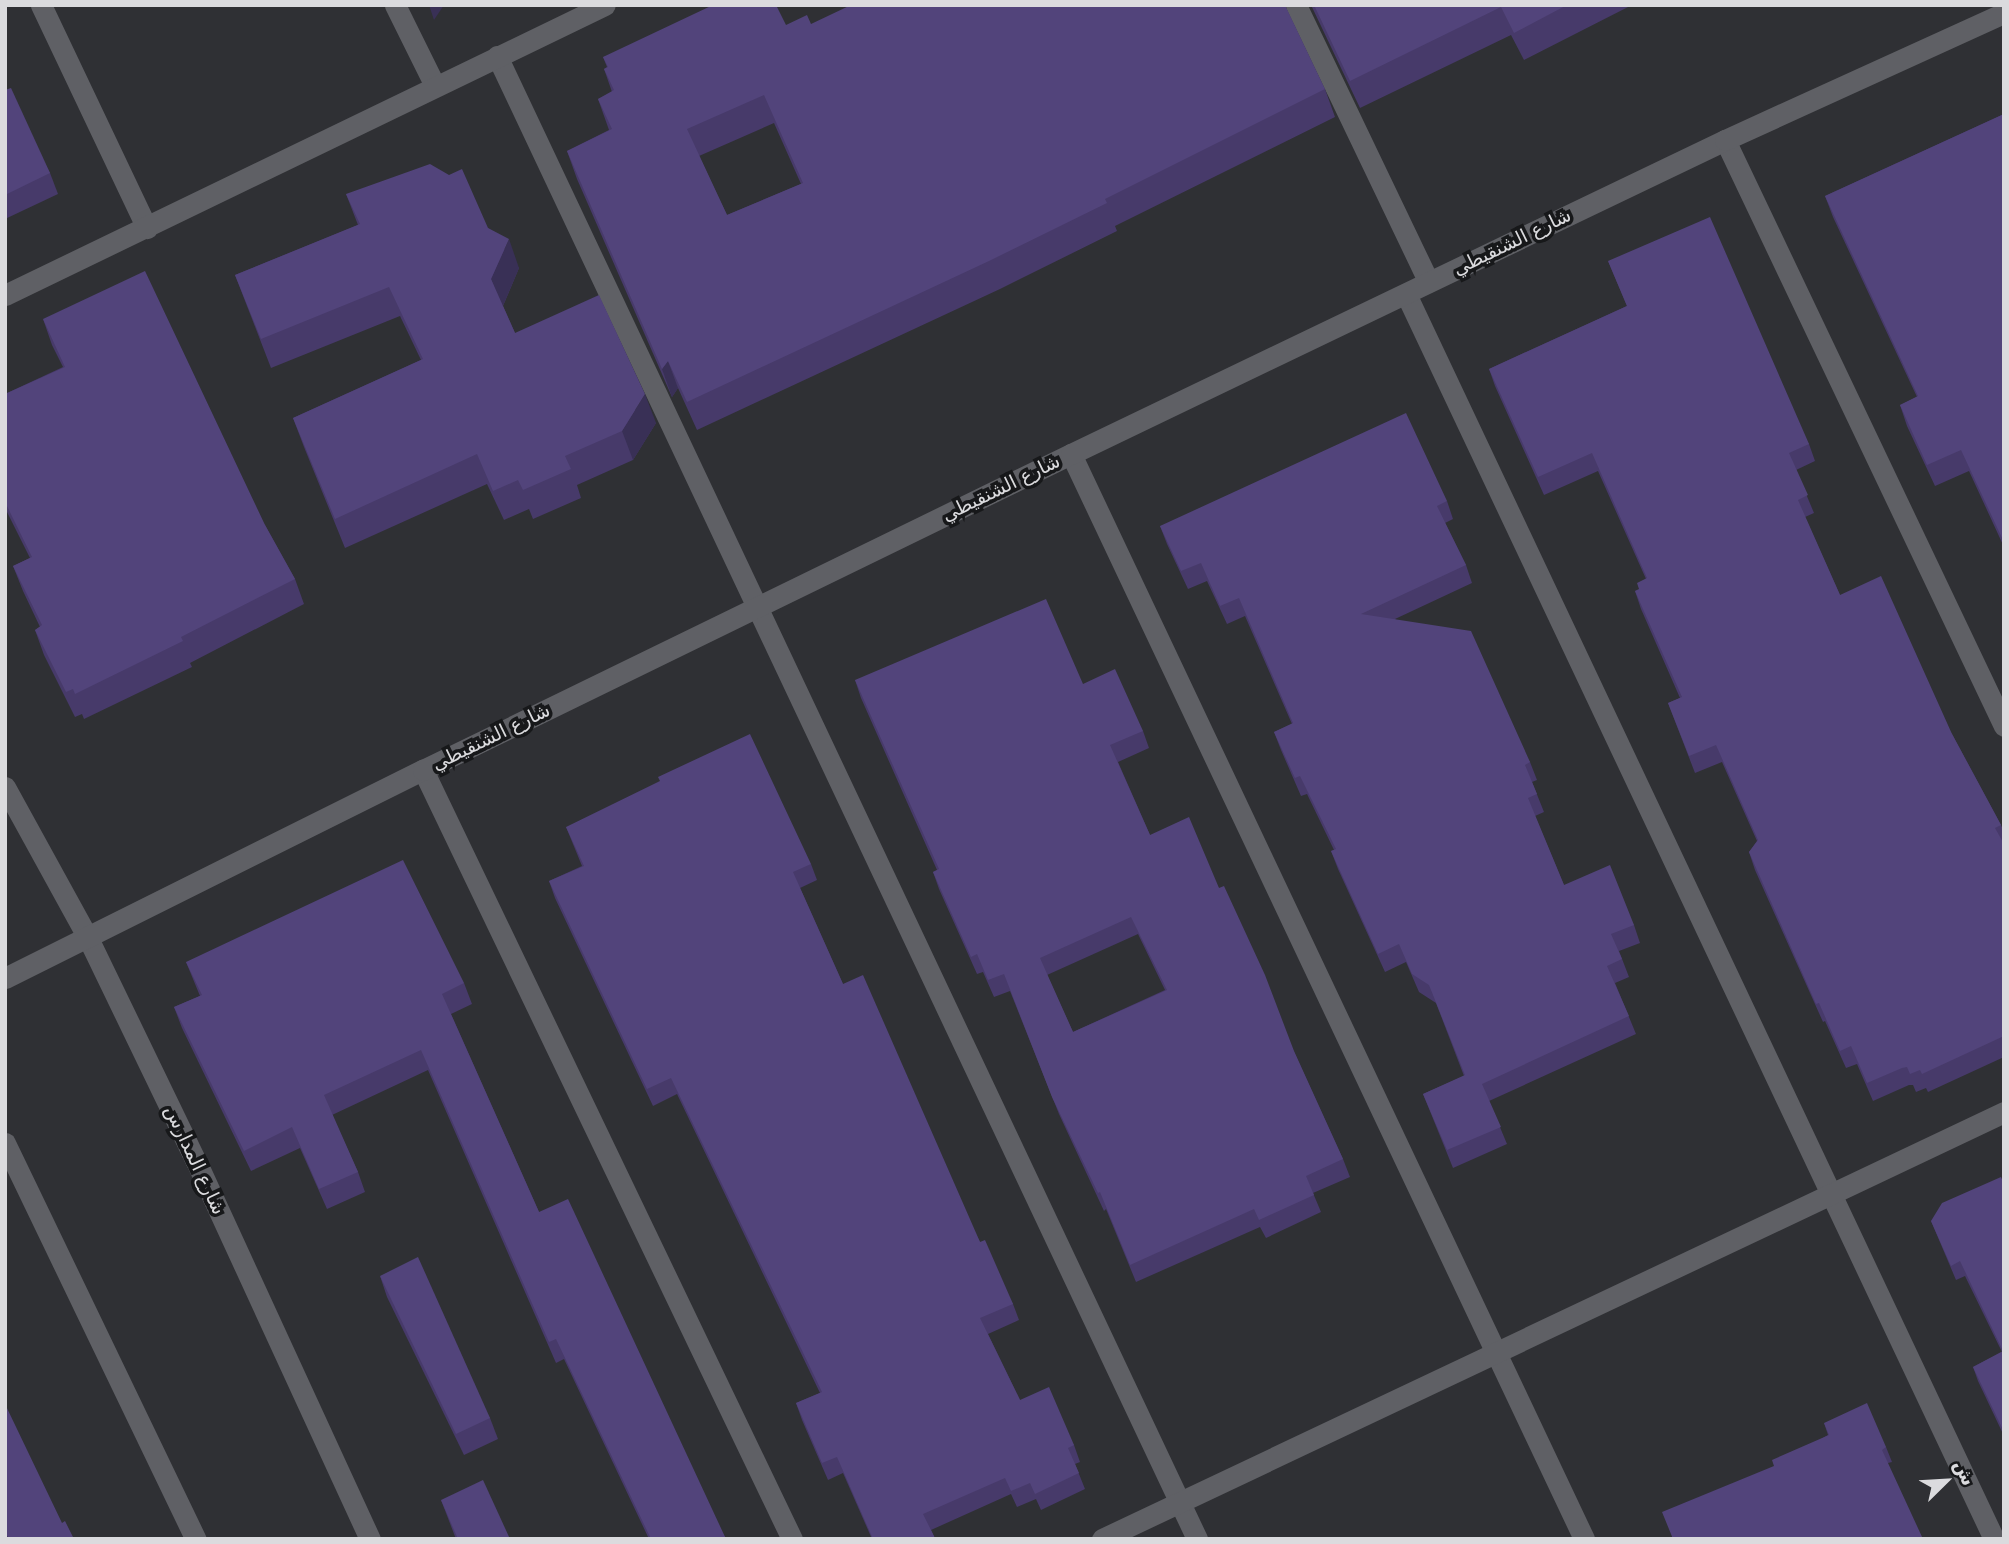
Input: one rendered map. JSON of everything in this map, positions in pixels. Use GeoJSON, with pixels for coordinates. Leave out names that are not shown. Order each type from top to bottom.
{"type":"FeatureCollection","features":[{"type":"Feature","properties":{"kind":"street"},"geometry":{"type":"LineString","coordinates":[[41,5],[147,228]]}},
{"type":"Feature","properties":{"kind":"street"},"geometry":{"type":"LineString","coordinates":[[395,5],[435,86]]}},
{"type":"Feature","properties":{"kind":"street"},"geometry":{"type":"LineString","coordinates":[[5,296],[605,5]]}},
{"type":"Feature","properties":{"kind":"street"},"geometry":{"type":"LineString","coordinates":[[1296,5],[1429,282]]}},
{"type":"Feature","properties":{"kind":"street","name":"شارع الشنقيطي"},"geometry":{"type":"LineString","coordinates":[[5,978],[423,770],[1071,454],[1725,140],[2004,13]]}},
{"type":"Feature","properties":{"kind":"street"},"geometry":{"type":"LineString","coordinates":[[497,57],[1197,1539]]}},
{"type":"Feature","properties":{"kind":"street"},"geometry":{"type":"LineString","coordinates":[[1725,140],[2004,726]]}},
{"type":"Feature","properties":{"kind":"street"},"geometry":{"type":"LineString","coordinates":[[1406,294],[1994,1539]]}},
{"type":"Feature","properties":{"kind":"street"},"geometry":{"type":"LineString","coordinates":[[1071,454],[1584,1539]]}},
{"type":"Feature","properties":{"kind":"street"},"geometry":{"type":"LineString","coordinates":[[423,770],[792,1539]]}},
{"type":"Feature","properties":{"kind":"street","name":"شارع المدارس"},"geometry":{"type":"LineString","coordinates":[[5,787],[87,936],[196,1161],[370,1539]]}},
{"type":"Feature","properties":{"kind":"street"},"geometry":{"type":"LineString","coordinates":[[1102,1539],[2004,1112]]}},
{"type":"Feature","properties":{"kind":"street"},"geometry":{"type":"LineString","coordinates":[[5,1143],[196,1539]]}},
{"type":"Feature","properties":{"kind":"building"},"geometry":{"type":"Polygon","coordinates":[[[713,5],[776,5],[786,25],[807,15],[811,24],[851,5],[1285,5],[1325,89],[1105,199],[1107,203],[989,261],[687,402],[668,361],[662,369],[567,151],[612,129],[598,99],[614,90],[604,69],[608,67],[603,57],[713,5]],[[764,95],[687,129],[727,215],[803,183],[764,95]]]}},
{"type":"Feature","properties":{"kind":"building"},"geometry":{"type":"Polygon","coordinates":[[[1314,5],[1567,5],[1514,33],[1501,7],[1350,81],[1314,5]]]}},
{"type":"Feature","properties":{"kind":"building"},"geometry":{"type":"Polygon","coordinates":[[[11,88],[50,173],[5,195],[5,90],[11,88]]]}},
{"type":"Feature","properties":{"kind":"building"},"geometry":{"type":"Polygon","coordinates":[[[2004,114],[2002,538],[1961,450],[1927,465],[1900,405],[1918,396],[1825,196],[2004,114]]]}},
{"type":"Feature","properties":{"kind":"building"},"geometry":{"type":"Polygon","coordinates":[[[430,164],[449,175],[462,169],[488,228],[509,239],[491,279],[515,333],[599,295],[645,394],[622,431],[565,456],[571,469],[523,490],[518,480],[493,491],[477,454],[335,519],[293,418],[423,359],[389,287],[261,339],[235,275],[360,224],[346,194],[430,164]]]}},
{"type":"Feature","properties":{"kind":"building"},"geometry":{"type":"Polygon","coordinates":[[[1710,217],[1809,444],[1789,453],[1808,495],[1798,500],[1840,595],[1881,576],[1952,734],[2001,825],[1995,828],[2004,844],[2004,1036],[1922,1074],[1920,1070],[1910,1074],[1907,1067],[1867,1083],[1851,1046],[1840,1051],[1819,1003],[1816,1004],[1749,852],[1758,840],[1716,745],[1689,756],[1668,703],[1682,697],[1635,591],[1639,589],[1637,583],[1647,578],[1592,453],[1538,477],[1489,369],[1627,306],[1608,261],[1710,217]]]}},
{"type":"Feature","properties":{"kind":"building"},"geometry":{"type":"Polygon","coordinates":[[[145,271],[265,525],[295,579],[181,637],[183,641],[75,694],[73,689],[66,692],[35,630],[42,625],[13,566],[32,557],[5,502],[5,394],[65,367],[43,319],[145,271]]]}},
{"type":"Feature","properties":{"kind":"building"},"geometry":{"type":"Polygon","coordinates":[[[1406,413],[1447,501],[1437,506],[1466,565],[1361,614],[1471,631],[1530,762],[1525,765],[1537,794],[1528,798],[1564,885],[1610,865],[1634,925],[1611,934],[1622,959],[1607,966],[1629,1016],[1482,1084],[1501,1127],[1447,1150],[1423,1094],[1465,1075],[1429,985],[1412,974],[1399,944],[1378,954],[1331,851],[1336,849],[1300,776],[1295,778],[1274,732],[1293,723],[1239,598],[1220,606],[1201,563],[1181,571],[1160,526],[1406,413]]]}},
{"type":"Feature","properties":{"kind":"building"},"geometry":{"type":"Polygon","coordinates":[[[1046,599],[1083,684],[1115,669],[1143,731],[1110,745],[1150,835],[1189,817],[1219,888],[1224,886],[1265,975],[1294,1051],[1343,1159],[1306,1176],[1314,1195],[1259,1220],[1254,1209],[1130,1265],[1100,1192],[1098,1193],[1052,1097],[1004,974],[988,980],[977,954],[971,957],[933,872],[939,869],[855,680],[1046,599]],[[1131,917],[1040,958],[1073,1032],[1167,990],[1131,917]]]}},
{"type":"Feature","properties":{"kind":"building"},"geometry":{"type":"Polygon","coordinates":[[[750,734],[811,864],[793,872],[843,984],[863,975],[980,1242],[985,1240],[1013,1304],[980,1318],[1020,1400],[1049,1387],[1074,1445],[1068,1448],[1079,1473],[1035,1494],[1030,1483],[1011,1491],[1005,1478],[923,1514],[934,1539],[873,1539],[837,1457],[822,1463],[796,1403],[822,1392],[671,1078],[647,1089],[549,881],[584,866],[566,827],[660,781],[658,777],[750,734]]]}},
{"type":"Feature","properties":{"kind":"building"},"geometry":{"type":"Polygon","coordinates":[[[403,860],[464,983],[442,994],[539,1212],[568,1199],[726,1539],[651,1539],[556,1339],[549,1342],[421,1050],[324,1095],[358,1172],[319,1189],[292,1127],[244,1151],[174,1007],[202,995],[186,962],[403,860]]]}},
{"type":"Feature","properties":{"kind":"building"},"geometry":{"type":"Polygon","coordinates":[[[2001,1177],[2004,1184],[2004,1432],[1973,1367],[2003,1351],[1960,1261],[1951,1266],[1931,1221],[1942,1203],[2001,1177]]]}},
{"type":"Feature","properties":{"kind":"building"},"geometry":{"type":"Polygon","coordinates":[[[418,1257],[490,1418],[456,1434],[380,1276],[418,1257]]]}},
{"type":"Feature","properties":{"kind":"building"},"geometry":{"type":"Polygon","coordinates":[[[1867,1403],[1886,1447],[1882,1450],[1923,1539],[1673,1539],[1662,1512],[1774,1466],[1772,1460],[1829,1435],[1824,1423],[1867,1403]]]}},
{"type":"Feature","properties":{"kind":"building"},"geometry":{"type":"Polygon","coordinates":[[[5,1404],[62,1523],[65,1521],[74,1539],[9,1539],[5,1533],[5,1404]]]}},
{"type":"Feature","properties":{"kind":"building"},"geometry":{"type":"Polygon","coordinates":[[[483,1480],[510,1539],[458,1539],[441,1500],[483,1480]]]}}]}
